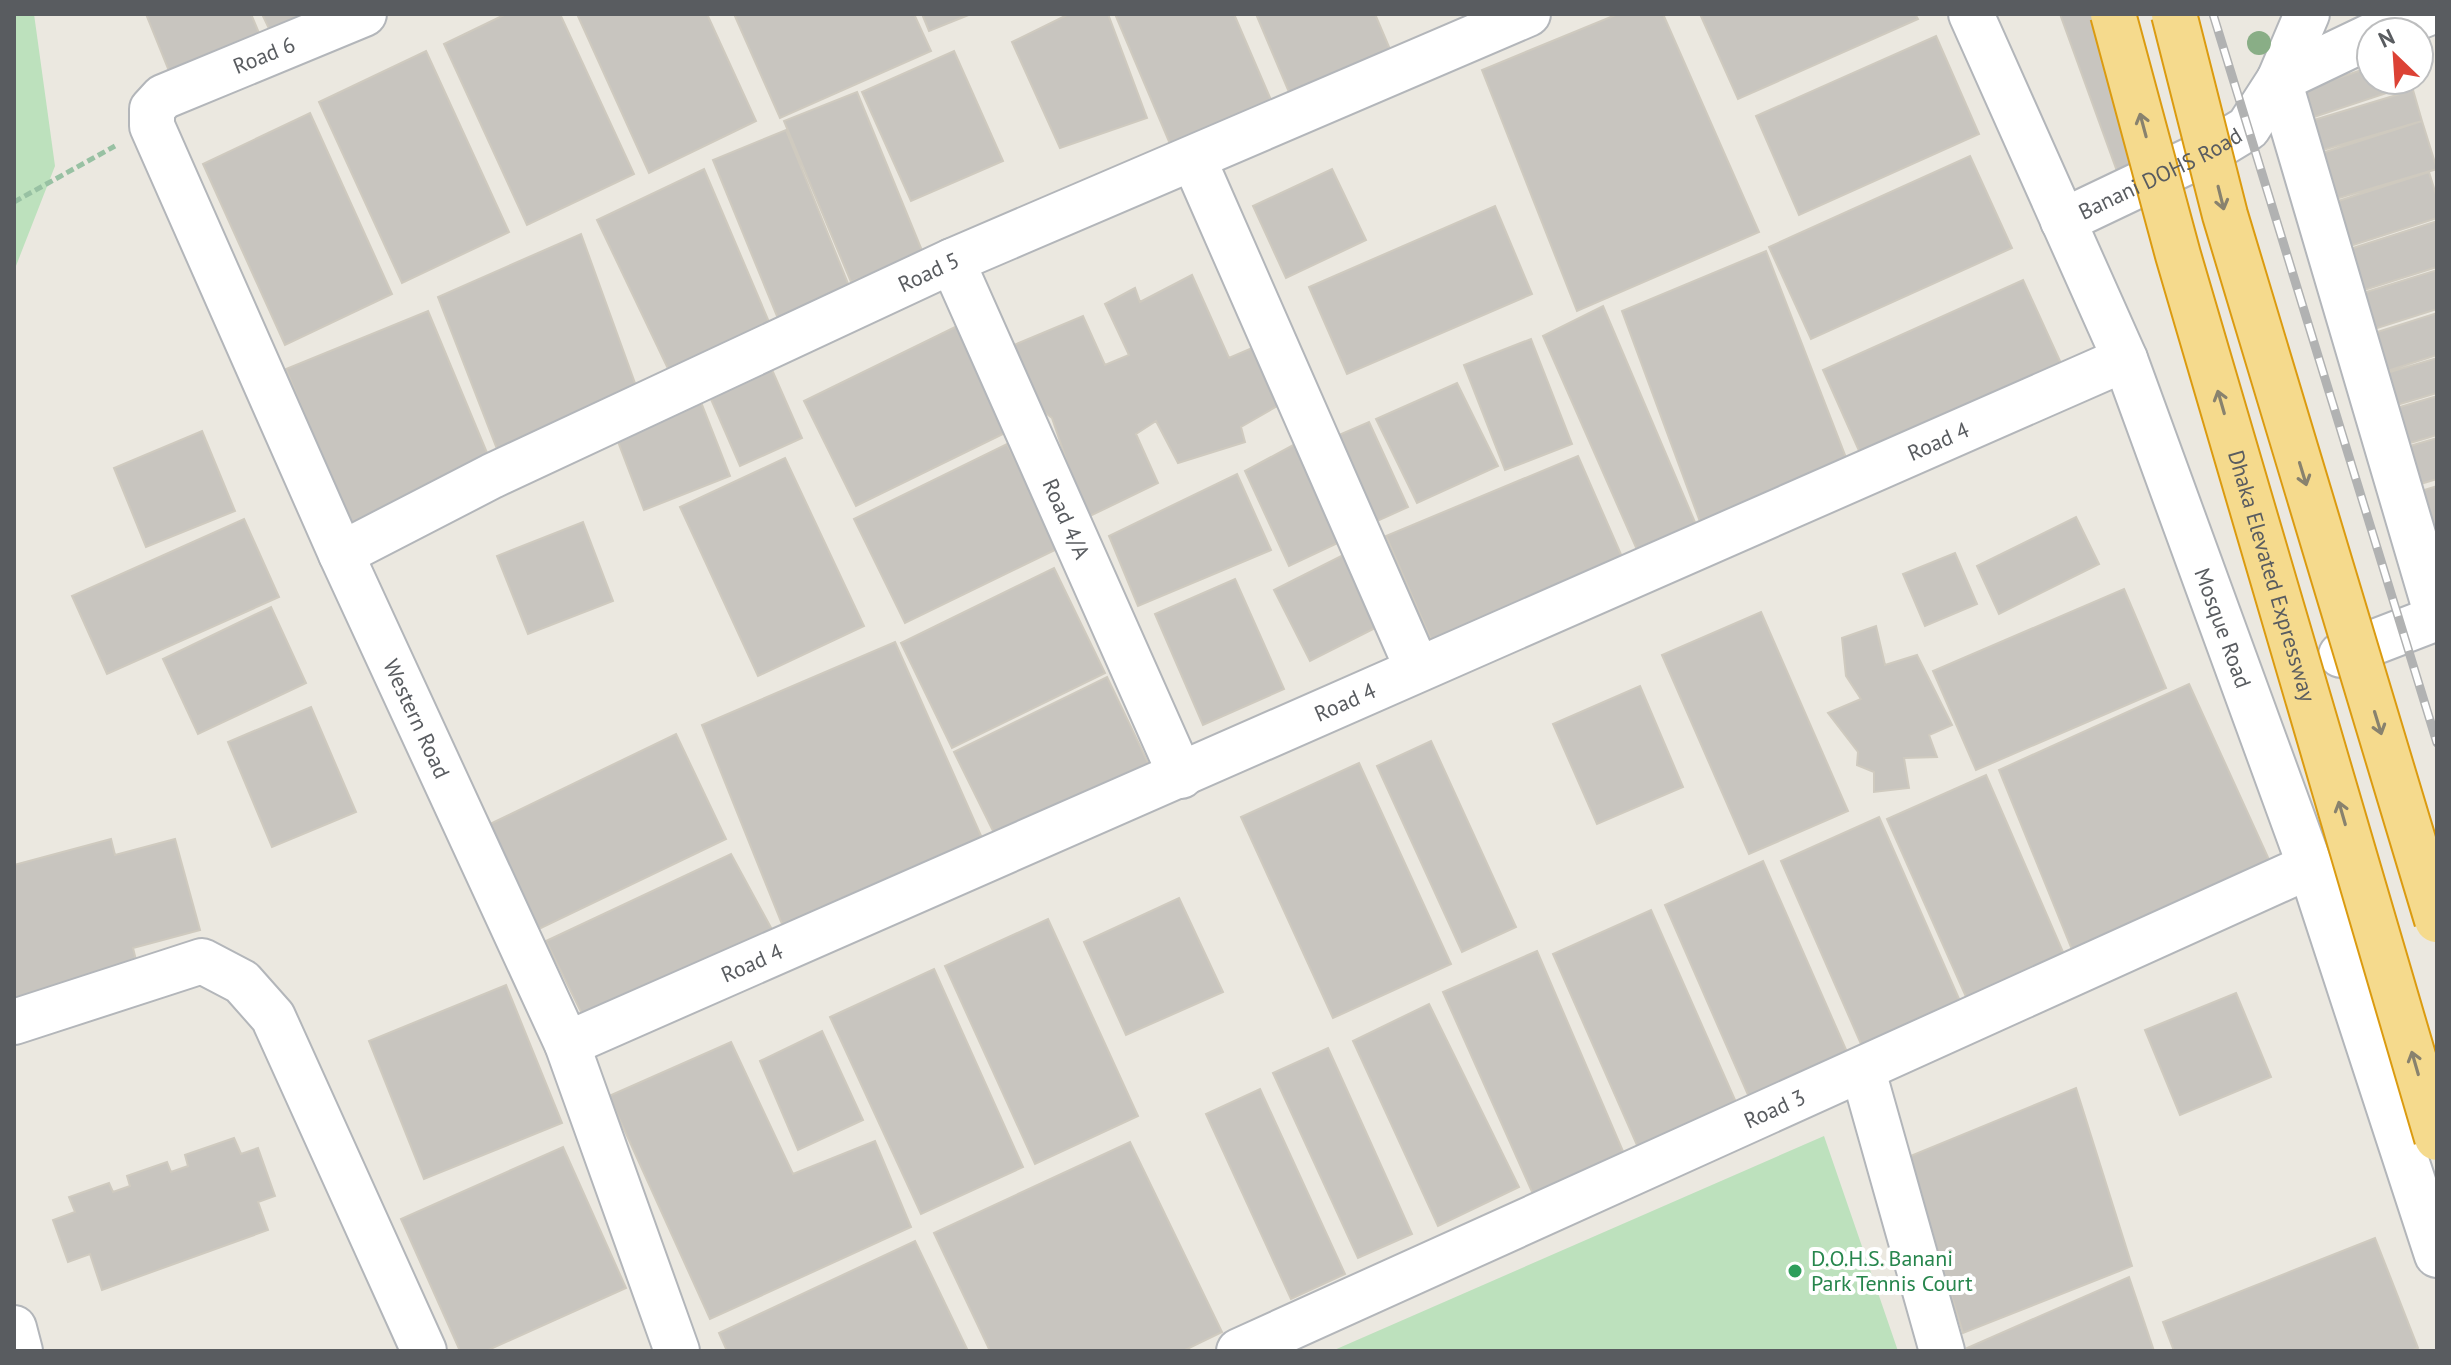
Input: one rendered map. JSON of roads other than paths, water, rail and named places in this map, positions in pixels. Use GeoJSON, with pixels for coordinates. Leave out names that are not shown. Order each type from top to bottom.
{"type":"FeatureCollection","features":[{"type":"Feature","properties":{"kind":"highway","name":"Dhaka Elevated Expressway"},"geometry":{"type":"LineString","coordinates":[[2113,14],[2178,255],[2437,1138]]}},
{"type":"Feature","properties":{"kind":"highway"},"geometry":{"type":"LineString","coordinates":[[2174,14],[2225,215],[2437,920]]}},
{"type":"Feature","properties":{"kind":"street","name":"Road 6"},"geometry":{"type":"LineString","coordinates":[[157,112],[364,14]]}},
{"type":"Feature","properties":{"kind":"street","name":"Road 5"},"geometry":{"type":"LineString","coordinates":[[341,554],[492,476],[952,261],[1194,160],[1528,14]]}},
{"type":"Feature","properties":{"kind":"street","name":"Mosque Road"},"geometry":{"type":"LineString","coordinates":[[1971,14],[2125,359],[2310,866],[2437,1255]]}},
{"type":"Feature","properties":{"kind":"street","name":"Banani DOHS Road"},"geometry":{"type":"LineString","coordinates":[[2063,221],[2210,151],[2248,128],[2279,80],[2307,14]]}},
{"type":"Feature","properties":{"kind":"street"},"geometry":{"type":"LineString","coordinates":[[2341,655],[2437,617],[2279,80],[2355,44]]}},
{"type":"Feature","properties":{"kind":"street","name":"Western Road"},"geometry":{"type":"LineString","coordinates":[[157,112],[341,554],[567,1044],[677,1351]]}},
{"type":"Feature","properties":{"kind":"street"},"geometry":{"type":"LineString","coordinates":[[1194,160],[1417,668]]}},
{"type":"Feature","properties":{"kind":"street","name":"Road 4/A"},"geometry":{"type":"LineString","coordinates":[[952,261],[1181,776]]}},
{"type":"Feature","properties":{"kind":"street","name":"Road 4"},"geometry":{"type":"LineString","coordinates":[[567,1044],[2125,359]]}},
{"type":"Feature","properties":{"kind":"street","name":"Road 3"},"geometry":{"type":"LineString","coordinates":[[1239,1351],[2310,866]]}},
{"type":"Feature","properties":{"kind":"street"},"geometry":{"type":"LineString","coordinates":[[14,1022],[202,961],[242,982],[273,1017],[424,1351]]}},
{"type":"Feature","properties":{"kind":"street"},"geometry":{"type":"LineString","coordinates":[[1863,1071],[1942,1351]]}},
{"type":"Feature","properties":{"kind":"street"},"geometry":{"type":"LineString","coordinates":[[14,1328],[20,1351]]}},
{"type":"Feature","properties":{"kind":"tram line"},"geometry":{"type":"LineString","coordinates":[[2169,14],[2437,891]]}},
{"type":"Feature","properties":{"kind":"railway"},"geometry":{"type":"LineString","coordinates":[[2213,14],[2437,743]]}},
{"type":"Feature","properties":{"kind":"place","name":"D.O.H.S. Banani Park Tennis Court"},"geometry":{"type":"Point","coordinates":[1795,1271]}}]}
